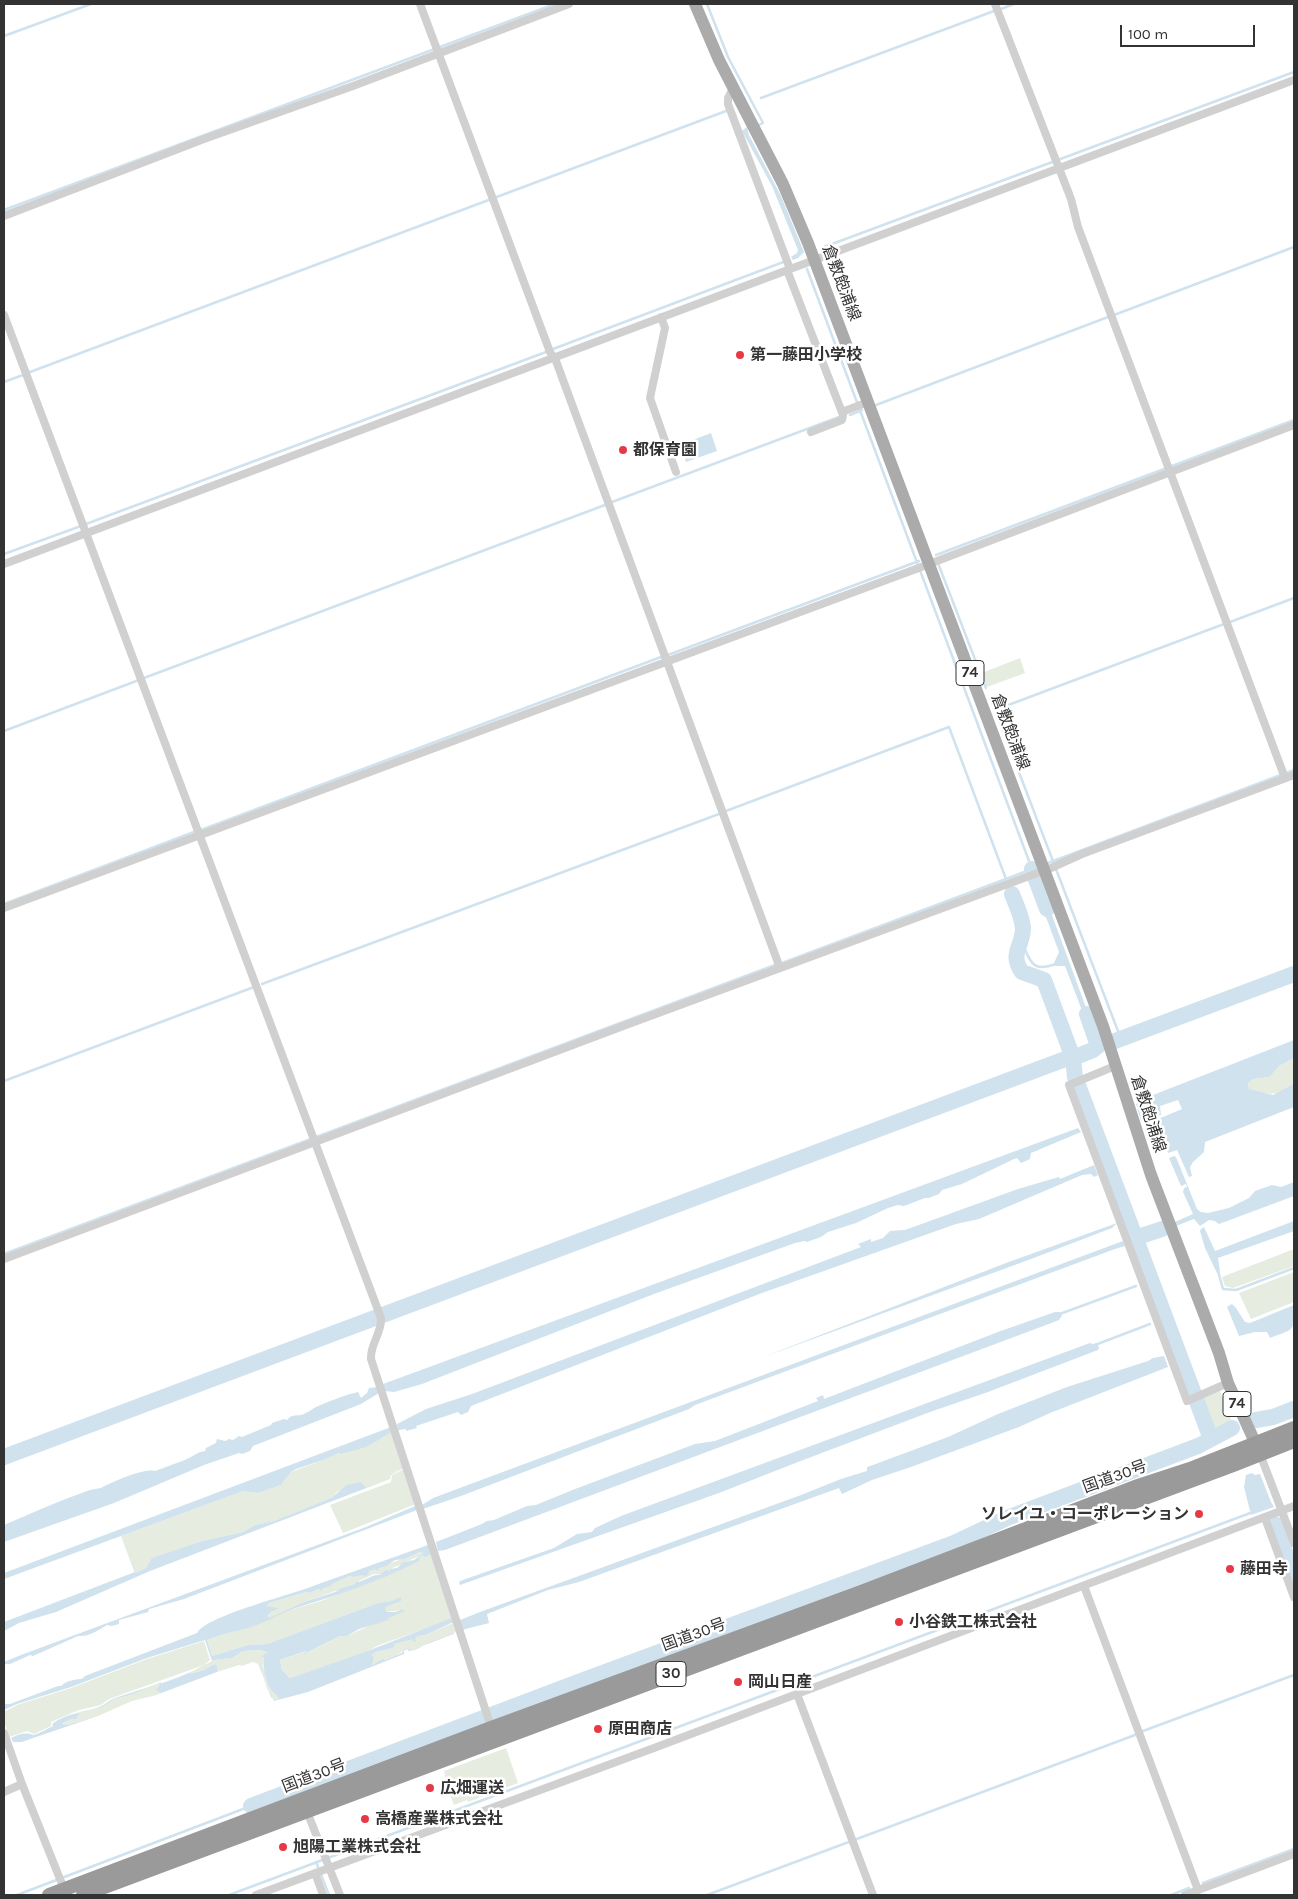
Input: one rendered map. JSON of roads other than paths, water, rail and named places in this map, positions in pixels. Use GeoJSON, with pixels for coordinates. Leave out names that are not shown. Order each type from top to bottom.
{"type":"FeatureCollection","features":[{"type":"Feature","properties":{"kind":"highway","name":"国道30号"},"geometry":{"type":"LineString","coordinates":[[1257,1449],[1294,1428]]}},
{"type":"Feature","properties":{"kind":"highway","name":"国道30号"},"geometry":{"type":"LineString","coordinates":[[82,1895],[492,1730],[852,1595],[1257,1449],[1294,1441]]}},
{"type":"Feature","properties":{"kind":"highway","name":"国道30号"},"geometry":{"type":"LineString","coordinates":[[48,1895],[63,1887],[305,1805]]}},
{"type":"Feature","properties":{"kind":"main road","name":"倉敷飽浦線"},"geometry":{"type":"LineString","coordinates":[[695,4],[719,60],[783,184],[814,259],[861,405],[922,566],[1044,870],[1103,1026],[1151,1175],[1228,1383],[1257,1449]]}},
{"type":"Feature","properties":{"kind":"street"},"geometry":{"type":"LineString","coordinates":[[420,4],[556,361],[780,968]]}},
{"type":"Feature","properties":{"kind":"street"},"geometry":{"type":"LineString","coordinates":[[4,216],[437,49],[569,4]]}},
{"type":"Feature","properties":{"kind":"street"},"geometry":{"type":"LineString","coordinates":[[996,4],[1071,199],[1078,227],[1283,775]]}},
{"type":"Feature","properties":{"kind":"street"},"geometry":{"type":"LineString","coordinates":[[4,564],[661,317],[788,265],[814,259],[1057,163],[1294,80]]}},
{"type":"Feature","properties":{"kind":"street"},"geometry":{"type":"LineString","coordinates":[[733,88],[728,98],[728,104],[842,412],[842,420],[811,432]]}},
{"type":"Feature","properties":{"kind":"street"},"geometry":{"type":"LineString","coordinates":[[4,315],[380,1315],[380,1329],[370,1351],[371,1359],[492,1730]]}},
{"type":"Feature","properties":{"kind":"street"},"geometry":{"type":"LineString","coordinates":[[661,317],[666,328],[650,398],[676,472]]}},
{"type":"Feature","properties":{"kind":"street"},"geometry":{"type":"LineString","coordinates":[[842,412],[861,405]]}},
{"type":"Feature","properties":{"kind":"street"},"geometry":{"type":"LineString","coordinates":[[4,908],[922,566],[1170,469],[1294,425]]}},
{"type":"Feature","properties":{"kind":"street"},"geometry":{"type":"LineString","coordinates":[[4,1259],[313,1140],[1008,884],[1283,775],[1294,775]]}},
{"type":"Feature","properties":{"kind":"street"},"geometry":{"type":"LineString","coordinates":[[1115,1066],[1069,1085],[1187,1401],[1228,1383]]}},
{"type":"Feature","properties":{"kind":"street"},"geometry":{"type":"LineString","coordinates":[[1257,1449],[1294,1543]]}},
{"type":"Feature","properties":{"kind":"street"},"geometry":{"type":"LineString","coordinates":[[256,1895],[323,1867],[797,1694],[1294,1506]]}},
{"type":"Feature","properties":{"kind":"street"},"geometry":{"type":"LineString","coordinates":[[1265,1518],[1294,1598]]}},
{"type":"Feature","properties":{"kind":"street"},"geometry":{"type":"LineString","coordinates":[[1084,1586],[1198,1890]]}},
{"type":"Feature","properties":{"kind":"street"},"geometry":{"type":"LineString","coordinates":[[797,1694],[873,1895]]}},
{"type":"Feature","properties":{"kind":"street"},"geometry":{"type":"LineString","coordinates":[[4,1733],[63,1887]]}},
{"type":"Feature","properties":{"kind":"street"},"geometry":{"type":"LineString","coordinates":[[4,1792],[22,1784]]}},
{"type":"Feature","properties":{"kind":"street"},"geometry":{"type":"LineString","coordinates":[[305,1805],[323,1867],[324,1895]]}},
{"type":"Feature","properties":{"kind":"street"},"geometry":{"type":"LineString","coordinates":[[1185,1895],[1294,1854]]}},
{"type":"Feature","properties":{"kind":"street"},"geometry":{"type":"LineString","coordinates":[[323,1867],[340,1895]]}},
{"type":"Feature","properties":{"kind":"water"},"geometry":{"type":"Polygon","coordinates":[[[747,127],[749,135],[781,196],[804,252],[793,260],[791,257],[798,250],[772,186],[742,131],[747,127]]]}},
{"type":"Feature","properties":{"kind":"water"},"geometry":{"type":"Polygon","coordinates":[[[711,433],[717,451],[686,462],[680,445],[711,433]]]}},
{"type":"Feature","properties":{"kind":"water"},"geometry":{"type":"Polygon","coordinates":[[[1010,886],[1018,890],[1025,906],[1022,910],[1023,913],[1017,916],[1007,887],[1010,886]]]}},
{"type":"Feature","properties":{"kind":"water"},"geometry":{"type":"Polygon","coordinates":[[[1040,887],[1095,1032],[1091,1034],[1065,966],[1055,966],[1054,963],[1059,952],[1040,901],[1037,889],[1040,887]]]}},
{"type":"Feature","properties":{"kind":"water"},"geometry":{"type":"Polygon","coordinates":[[[1294,1040],[1294,1058],[1279,1066],[1270,1077],[1253,1079],[1248,1083],[1249,1089],[1273,1095],[1294,1084],[1294,1107],[1205,1142],[1204,1152],[1190,1167],[1192,1176],[1189,1177],[1177,1150],[1168,1153],[1156,1120],[1182,1109],[1178,1100],[1160,1106],[1161,1115],[1141,1121],[1136,1104],[1151,1098],[1153,1095],[1294,1040]]]}},
{"type":"Feature","properties":{"kind":"water"},"geometry":{"type":"Polygon","coordinates":[[[1078,1128],[1081,1132],[1031,1153],[1030,1159],[1021,1163],[1017,1158],[1014,1159],[962,1184],[942,1190],[939,1194],[929,1198],[904,1206],[898,1205],[888,1208],[856,1223],[828,1232],[821,1237],[807,1242],[795,1243],[654,1294],[422,1384],[394,1392],[385,1391],[383,1384],[1078,1128]]]}},
{"type":"Feature","properties":{"kind":"water"},"geometry":{"type":"Polygon","coordinates":[[[1174,1156],[1197,1209],[1201,1212],[1208,1213],[1229,1208],[1249,1198],[1255,1191],[1272,1185],[1281,1187],[1294,1182],[1294,1196],[1219,1224],[1209,1220],[1200,1226],[1194,1219],[1176,1226],[1175,1222],[1193,1214],[1183,1192],[1184,1188],[1187,1187],[1186,1184],[1181,1186],[1169,1158],[1174,1156]]]}},
{"type":"Feature","properties":{"kind":"water"},"geometry":{"type":"Polygon","coordinates":[[[1094,1165],[1098,1175],[1094,1177],[1091,1174],[1082,1175],[979,1219],[956,1224],[762,1293],[471,1406],[468,1412],[461,1415],[458,1412],[416,1426],[417,1428],[406,1431],[406,1429],[398,1430],[397,1424],[426,1409],[472,1394],[861,1247],[858,1244],[871,1239],[871,1242],[883,1238],[890,1231],[905,1230],[1018,1189],[1059,1177],[1060,1179],[1094,1165]]]}},
{"type":"Feature","properties":{"kind":"water"},"geometry":{"type":"Polygon","coordinates":[[[1294,1221],[1294,1231],[1218,1258],[1220,1271],[1217,1273],[1205,1248],[1200,1231],[1204,1227],[1215,1251],[1294,1221]]]}},
{"type":"Feature","properties":{"kind":"water"},"geometry":{"type":"Polygon","coordinates":[[[1117,1223],[1112,1228],[1031,1259],[761,1358],[1006,1263],[1117,1223]]]}},
{"type":"Feature","properties":{"kind":"water"},"geometry":{"type":"Polygon","coordinates":[[[1123,1241],[1125,1246],[695,1405],[689,1409],[423,1509],[422,1505],[433,1498],[1123,1241]]]}},
{"type":"Feature","properties":{"kind":"water"},"geometry":{"type":"Polygon","coordinates":[[[1232,1304],[1245,1322],[1250,1323],[1294,1305],[1293,1325],[1289,1331],[1270,1338],[1267,1332],[1255,1332],[1239,1336],[1227,1307],[1232,1304]]]}},
{"type":"Feature","properties":{"kind":"water"},"geometry":{"type":"Polygon","coordinates":[[[1055,1312],[1060,1312],[1062,1316],[1059,1320],[445,1550],[438,1551],[436,1542],[487,1521],[494,1520],[527,1506],[536,1505],[695,1444],[715,1441],[818,1401],[816,1398],[823,1395],[824,1399],[1055,1312]]]}},
{"type":"Feature","properties":{"kind":"water"},"geometry":{"type":"Polygon","coordinates":[[[1090,1343],[1097,1343],[1098,1350],[719,1493],[460,1585],[459,1583],[460,1581],[554,1548],[577,1534],[592,1532],[595,1528],[621,1516],[1090,1343]]]}},
{"type":"Feature","properties":{"kind":"water"},"geometry":{"type":"Polygon","coordinates":[[[1164,1356],[1168,1367],[1019,1427],[872,1480],[842,1494],[839,1488],[579,1582],[548,1590],[487,1614],[489,1623],[462,1630],[460,1620],[480,1612],[867,1471],[867,1467],[948,1437],[998,1414],[1067,1387],[1164,1356]]]}},
{"type":"Feature","properties":{"kind":"water"},"geometry":{"type":"Polygon","coordinates":[[[377,1387],[379,1393],[361,1404],[253,1446],[250,1451],[204,1465],[114,1503],[4,1542],[4,1525],[47,1507],[90,1490],[101,1488],[136,1473],[155,1471],[185,1460],[205,1451],[206,1448],[216,1443],[217,1439],[233,1440],[272,1423],[303,1414],[342,1396],[358,1392],[361,1398],[367,1393],[369,1388],[377,1387]]]}},
{"type":"Feature","properties":{"kind":"water"},"geometry":{"type":"Polygon","coordinates":[[[391,1427],[400,1455],[392,1432],[366,1447],[339,1453],[296,1469],[291,1472],[281,1485],[258,1493],[243,1491],[4,1579],[4,1573],[391,1427]]]}},
{"type":"Feature","properties":{"kind":"water"},"geometry":{"type":"Polygon","coordinates":[[[1252,1473],[1255,1475],[1260,1474],[1274,1507],[1251,1515],[1244,1487],[1246,1475],[1252,1473]]]}},
{"type":"Feature","properties":{"kind":"water"},"geometry":{"type":"Polygon","coordinates":[[[361,1482],[367,1488],[150,1571],[56,1612],[19,1623],[4,1631],[4,1622],[135,1573],[146,1568],[152,1558],[202,1541],[243,1532],[255,1525],[274,1521],[331,1498],[347,1485],[361,1482]]]}},
{"type":"Feature","properties":{"kind":"water"},"geometry":{"type":"Polygon","coordinates":[[[415,1506],[417,1510],[184,1599],[119,1620],[119,1624],[107,1625],[94,1633],[78,1636],[33,1656],[30,1655],[10,1664],[4,1664],[4,1662],[21,1655],[366,1527],[415,1506]]]}},
{"type":"Feature","properties":{"kind":"water"},"geometry":{"type":"Polygon","coordinates":[[[428,1545],[457,1628],[451,1623],[426,1635],[418,1636],[414,1642],[412,1639],[395,1644],[393,1648],[376,1652],[372,1655],[374,1657],[372,1665],[402,1653],[404,1650],[407,1648],[412,1650],[424,1645],[419,1648],[409,1651],[407,1649],[404,1651],[404,1654],[308,1692],[274,1701],[272,1698],[275,1700],[279,1699],[268,1683],[264,1669],[264,1657],[261,1657],[268,1652],[260,1650],[243,1651],[232,1658],[211,1662],[205,1640],[147,1658],[4,1710],[4,1704],[10,1704],[76,1679],[82,1679],[85,1676],[197,1633],[204,1626],[232,1613],[428,1545]],[[420,1552],[404,1559],[395,1560],[379,1568],[378,1571],[375,1569],[369,1571],[368,1575],[365,1576],[350,1576],[323,1588],[321,1591],[319,1589],[310,1593],[306,1592],[269,1603],[266,1606],[279,1608],[268,1616],[269,1618],[307,1601],[379,1575],[386,1570],[390,1571],[390,1569],[397,1568],[404,1562],[414,1560],[424,1553],[420,1552]],[[431,1554],[425,1558],[423,1555],[419,1561],[404,1569],[372,1582],[290,1610],[256,1625],[207,1640],[212,1656],[248,1645],[267,1644],[378,1603],[392,1601],[401,1597],[401,1601],[385,1607],[386,1612],[404,1609],[405,1611],[386,1619],[392,1619],[359,1629],[347,1636],[340,1636],[304,1654],[306,1651],[280,1660],[282,1670],[290,1678],[365,1652],[452,1618],[431,1554]]]}},
{"type":"Feature","properties":{"kind":"water"},"geometry":{"type":"Polygon","coordinates":[[[214,1664],[217,1666],[217,1672],[156,1695],[132,1701],[161,1693],[156,1690],[161,1683],[192,1671],[190,1674],[204,1670],[214,1664]]]}},
{"type":"Feature","properties":{"kind":"water"},"geometry":{"type":"Polygon","coordinates":[[[156,1685],[115,1699],[102,1707],[90,1710],[115,1698],[156,1685]]]}},
{"type":"Feature","properties":{"kind":"water"},"geometry":{"type":"Polygon","coordinates":[[[80,1712],[76,1719],[71,1719],[62,1724],[67,1725],[98,1716],[22,1742],[13,1742],[11,1738],[16,1735],[39,1733],[53,1726],[52,1724],[58,1720],[80,1712]]]}},
{"type":"Feature","properties":{"kind":"waterway"},"geometry":{"type":"LineString","coordinates":[[4,36],[91,4]]}},
{"type":"Feature","properties":{"kind":"waterway"},"geometry":{"type":"LineString","coordinates":[[4,210],[555,4]]}},
{"type":"Feature","properties":{"kind":"waterway"},"geometry":{"type":"LineString","coordinates":[[707,4],[728,57],[763,123],[759,125]]}},
{"type":"Feature","properties":{"kind":"waterway"},"geometry":{"type":"LineString","coordinates":[[1001,9],[1014,4]]}},
{"type":"Feature","properties":{"kind":"waterway"},"geometry":{"type":"LineString","coordinates":[[761,98],[994,11]]}},
{"type":"Feature","properties":{"kind":"waterway"},"geometry":{"type":"LineString","coordinates":[[824,247],[1294,72]]}},
{"type":"Feature","properties":{"kind":"waterway"},"geometry":{"type":"LineString","coordinates":[[30,372],[726,111]]}},
{"type":"Feature","properties":{"kind":"waterway"},"geometry":{"type":"LineString","coordinates":[[1114,315],[1294,247]]}},
{"type":"Feature","properties":{"kind":"waterway"},"geometry":{"type":"LineString","coordinates":[[553,349],[786,261]]}},
{"type":"Feature","properties":{"kind":"waterway"},"geometry":{"type":"LineString","coordinates":[[807,269],[1032,869]]}},
{"type":"Feature","properties":{"kind":"waterway"},"geometry":{"type":"LineString","coordinates":[[876,405],[1108,317]]}},
{"type":"Feature","properties":{"kind":"waterway"},"geometry":{"type":"LineString","coordinates":[[86,524],[546,352]]}},
{"type":"Feature","properties":{"kind":"waterway"},"geometry":{"type":"LineString","coordinates":[[4,382],[23,375]]}},
{"type":"Feature","properties":{"kind":"waterway"},"geometry":{"type":"LineString","coordinates":[[850,415],[862,410]]}},
{"type":"Feature","properties":{"kind":"waterway"},"geometry":{"type":"LineString","coordinates":[[612,502],[839,417]]}},
{"type":"Feature","properties":{"kind":"waterway"},"geometry":{"type":"LineString","coordinates":[[936,555],[1294,420]]}},
{"type":"Feature","properties":{"kind":"waterway"},"geometry":{"type":"LineString","coordinates":[[144,678],[605,505]]}},
{"type":"Feature","properties":{"kind":"waterway"},"geometry":{"type":"LineString","coordinates":[[4,554],[81,526]]}},
{"type":"Feature","properties":{"kind":"waterway"},"geometry":{"type":"LineString","coordinates":[[668,655],[919,561]]}},
{"type":"Feature","properties":{"kind":"waterway"},"geometry":{"type":"LineString","coordinates":[[938,563],[986,688]]}},
{"type":"Feature","properties":{"kind":"waterway"},"geometry":{"type":"LineString","coordinates":[[1230,622],[1294,598]]}},
{"type":"Feature","properties":{"kind":"waterway"},"geometry":{"type":"LineString","coordinates":[[995,710],[1224,624]]}},
{"type":"Feature","properties":{"kind":"waterway"},"geometry":{"type":"LineString","coordinates":[[201,830],[661,657]]}},
{"type":"Feature","properties":{"kind":"waterway"},"geometry":{"type":"LineString","coordinates":[[4,731],[139,680]]}},
{"type":"Feature","properties":{"kind":"waterway"},"geometry":{"type":"LineString","coordinates":[[994,707],[1121,1039]]}},
{"type":"Feature","properties":{"kind":"waterway"},"geometry":{"type":"LineString","coordinates":[[726,811],[949,727],[1006,879],[782,963]]}},
{"type":"Feature","properties":{"kind":"waterway"},"geometry":{"type":"LineString","coordinates":[[1048,863],[1294,770]]}},
{"type":"Feature","properties":{"kind":"waterway"},"geometry":{"type":"LineString","coordinates":[[262,984],[719,814]]}},
{"type":"Feature","properties":{"kind":"waterway"},"geometry":{"type":"LineString","coordinates":[[4,904],[194,832]]}},
{"type":"Feature","properties":{"kind":"waterway"},"geometry":{"type":"LineString","coordinates":[[1006,879],[1035,868]]}},
{"type":"Feature","properties":{"kind":"waterway"},"geometry":{"type":"LineString","coordinates":[[1032,869],[1047,909]]}},
{"type":"Feature","properties":{"kind":"waterway"},"geometry":{"type":"LineString","coordinates":[[4,1457],[1068,1058],[1073,1058],[1044,980],[1022,972],[1018,966],[1017,955],[1023,928],[1012,894]]}},
{"type":"Feature","properties":{"kind":"waterway"},"geometry":{"type":"LineString","coordinates":[[1021,940],[1033,964],[1042,967],[1058,963]]}},
{"type":"Feature","properties":{"kind":"waterway"},"geometry":{"type":"LineString","coordinates":[[4,1254],[775,965]]}},
{"type":"Feature","properties":{"kind":"waterway"},"geometry":{"type":"LineString","coordinates":[[1115,1041],[1294,974]]}},
{"type":"Feature","properties":{"kind":"waterway"},"geometry":{"type":"LineString","coordinates":[[4,1081],[254,987]]}},
{"type":"Feature","properties":{"kind":"waterway"},"geometry":{"type":"LineString","coordinates":[[1087,1014],[1098,1046],[1073,1058],[1075,1077],[1211,1439]]}},
{"type":"Feature","properties":{"kind":"waterway"},"geometry":{"type":"LineString","coordinates":[[1089,1127],[1093,1126]]}},
{"type":"Feature","properties":{"kind":"waterway"},"geometry":{"type":"LineString","coordinates":[[1135,1238],[1162,1229]]}},
{"type":"Feature","properties":{"kind":"waterway"},"geometry":{"type":"LineString","coordinates":[[1218,1271],[1223,1289],[1236,1290],[1294,1268]]}},
{"type":"Feature","properties":{"kind":"waterway"},"geometry":{"type":"LineString","coordinates":[[1057,1315],[1136,1286]]}},
{"type":"Feature","properties":{"kind":"waterway"},"geometry":{"type":"LineString","coordinates":[[1095,1345],[1150,1324]]}},
{"type":"Feature","properties":{"kind":"waterway"},"geometry":{"type":"LineString","coordinates":[[1292,1409],[1294,1414]]}},
{"type":"Feature","properties":{"kind":"waterway"},"geometry":{"type":"LineString","coordinates":[[1256,1420],[1273,1417],[1294,1409]]}},
{"type":"Feature","properties":{"kind":"waterway"},"geometry":{"type":"LineString","coordinates":[[251,1806],[954,1543],[1007,1518],[1198,1446],[1232,1428]]}},
{"type":"Feature","properties":{"kind":"waterway"},"geometry":{"type":"LineString","coordinates":[[229,1895],[1253,1512]]}},
{"type":"Feature","properties":{"kind":"waterway"},"geometry":{"type":"LineString","coordinates":[[1275,1524],[1294,1577]]}},
{"type":"Feature","properties":{"kind":"waterway"},"geometry":{"type":"LineString","coordinates":[[1143,1731],[1294,1675]]}},
{"type":"Feature","properties":{"kind":"waterway"},"geometry":{"type":"LineString","coordinates":[[707,1895],[1135,1735]]}},
{"type":"Feature","properties":{"kind":"waterway"},"geometry":{"type":"LineString","coordinates":[[17,1895],[251,1806]]}},
{"type":"Feature","properties":{"kind":"waterway"},"geometry":{"type":"LineString","coordinates":[[1203,1883],[1294,1849]]}},
{"type":"Feature","properties":{"kind":"waterway"},"geometry":{"type":"LineString","coordinates":[[316,1862],[329,1895]]}},
{"type":"Feature","properties":{"kind":"waterway"},"geometry":{"type":"LineString","coordinates":[[1171,1895],[1189,1888]]}},
{"type":"Feature","properties":{"kind":"place","name":"第一藤田小学校"},"geometry":{"type":"Point","coordinates":[740,355]}},
{"type":"Feature","properties":{"kind":"place","name":"都保育園"},"geometry":{"type":"Point","coordinates":[623,450]}},
{"type":"Feature","properties":{"kind":"place","name":"ソレイユ・コーポレーション"},"geometry":{"type":"Point","coordinates":[1199,1514]}},
{"type":"Feature","properties":{"kind":"place","name":"藤田寺"},"geometry":{"type":"Point","coordinates":[1230,1569]}},
{"type":"Feature","properties":{"kind":"place","name":"小谷鉄工株式会社"},"geometry":{"type":"Point","coordinates":[899,1622]}},
{"type":"Feature","properties":{"kind":"place","name":"岡山日産"},"geometry":{"type":"Point","coordinates":[738,1682]}},
{"type":"Feature","properties":{"kind":"place","name":"原田商店"},"geometry":{"type":"Point","coordinates":[598,1729]}},
{"type":"Feature","properties":{"kind":"place","name":"広畑運送"},"geometry":{"type":"Point","coordinates":[430,1788]}},
{"type":"Feature","properties":{"kind":"place","name":"高橋産業株式会社"},"geometry":{"type":"Point","coordinates":[365,1819]}},
{"type":"Feature","properties":{"kind":"place","name":"旭陽工業株式会社"},"geometry":{"type":"Point","coordinates":[283,1847]}}]}
